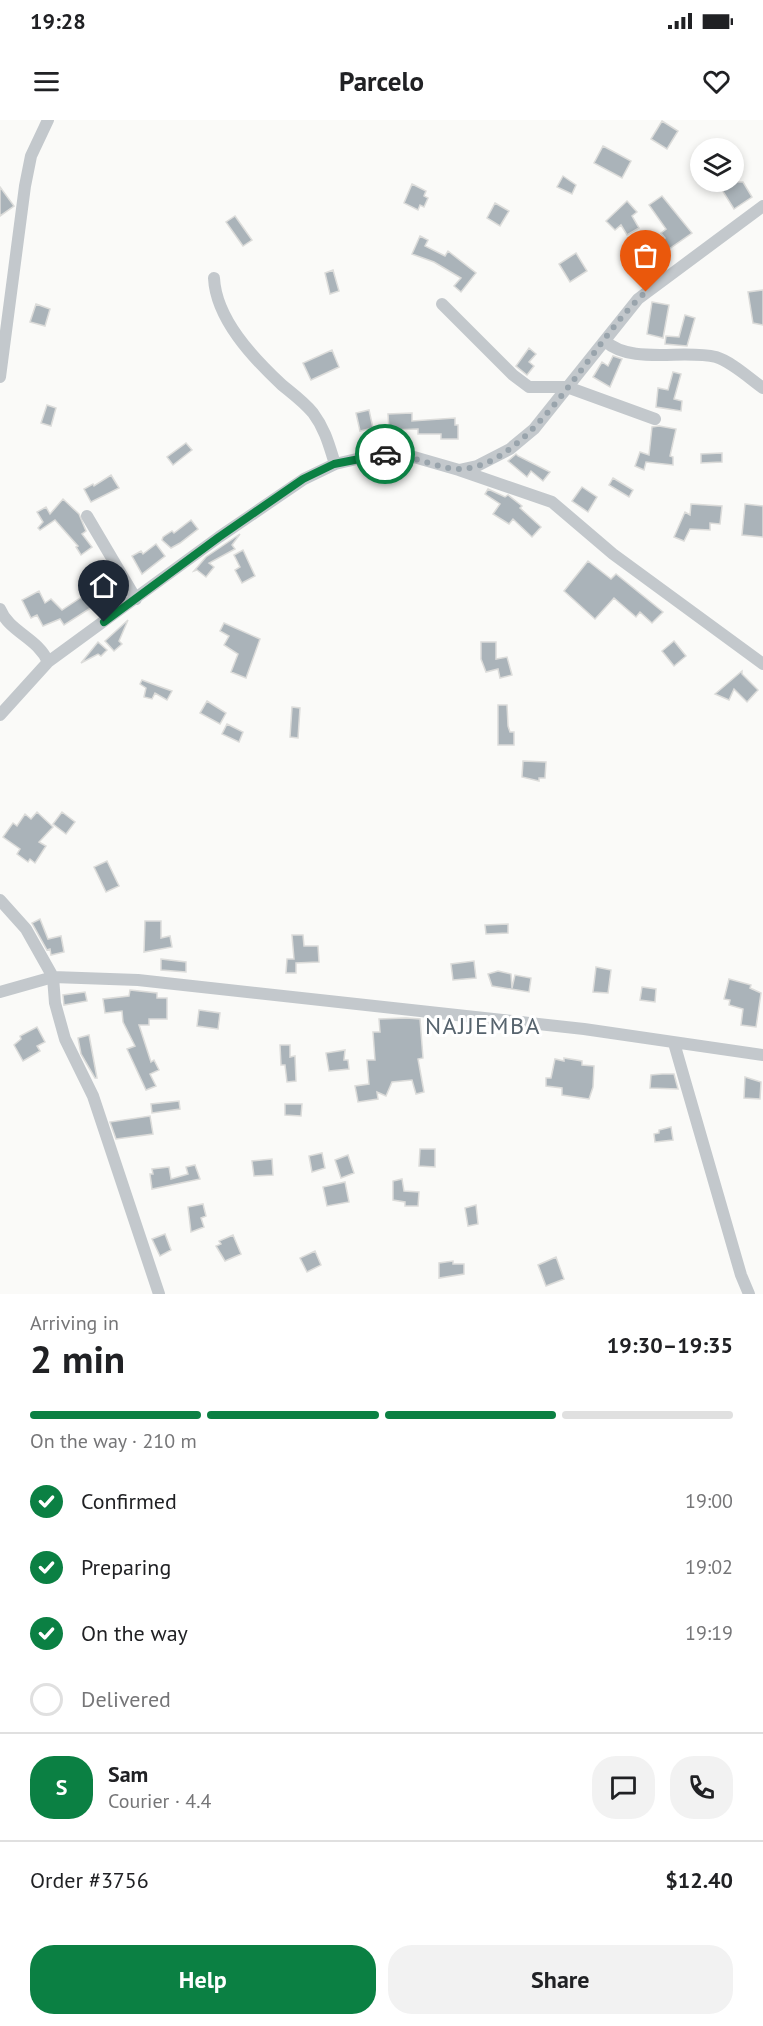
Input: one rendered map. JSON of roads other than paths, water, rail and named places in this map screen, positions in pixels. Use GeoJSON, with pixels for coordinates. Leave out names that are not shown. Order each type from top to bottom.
{"type":"FeatureCollection","features":[{"type":"Feature","properties":{"kind":"street"},"geometry":{"type":"LineString","coordinates":[[0,377],[25,186],[31,156],[48,120]]}},
{"type":"Feature","properties":{"kind":"street"},"geometry":{"type":"LineString","coordinates":[[459,470],[477,466],[510,449],[534,429],[638,299],[763,206]]}},
{"type":"Feature","properties":{"kind":"street"},"geometry":{"type":"LineString","coordinates":[[214,278],[214,293],[234,329],[266,369],[315,416],[325,432],[334,464]]}},
{"type":"Feature","properties":{"kind":"street"},"geometry":{"type":"LineString","coordinates":[[442,304],[513,375],[529,387],[567,387],[656,419]]}},
{"type":"Feature","properties":{"kind":"street"},"geometry":{"type":"LineString","coordinates":[[605,341],[612,348],[634,354],[719,358],[763,388]]}},
{"type":"Feature","properties":{"kind":"street"},"geometry":{"type":"LineString","coordinates":[[0,715],[48,662],[282,492],[334,464],[363,456],[396,454],[459,470],[552,502],[613,554],[761,660]]}},
{"type":"Feature","properties":{"kind":"street"},"geometry":{"type":"LineString","coordinates":[[87,516],[136,599]]}},
{"type":"Feature","properties":{"kind":"street"},"geometry":{"type":"LineString","coordinates":[[0,609],[6,620],[42,648],[48,662]]}},
{"type":"Feature","properties":{"kind":"street"},"geometry":{"type":"LineString","coordinates":[[0,900],[26,929],[53,978],[55,1003],[65,1039],[93,1096],[159,1294]]}},
{"type":"Feature","properties":{"kind":"street"},"geometry":{"type":"LineString","coordinates":[[0,992],[53,978],[138,980],[584,1029],[763,1055]]}},
{"type":"Feature","properties":{"kind":"street"},"geometry":{"type":"LineString","coordinates":[[674,1043],[741,1275],[749,1294]]}},
{"type":"Feature","properties":{"kind":"district","name":"NAJJEMBA"},"geometry":{"type":"Point","coordinates":[483,1026]}}]}
